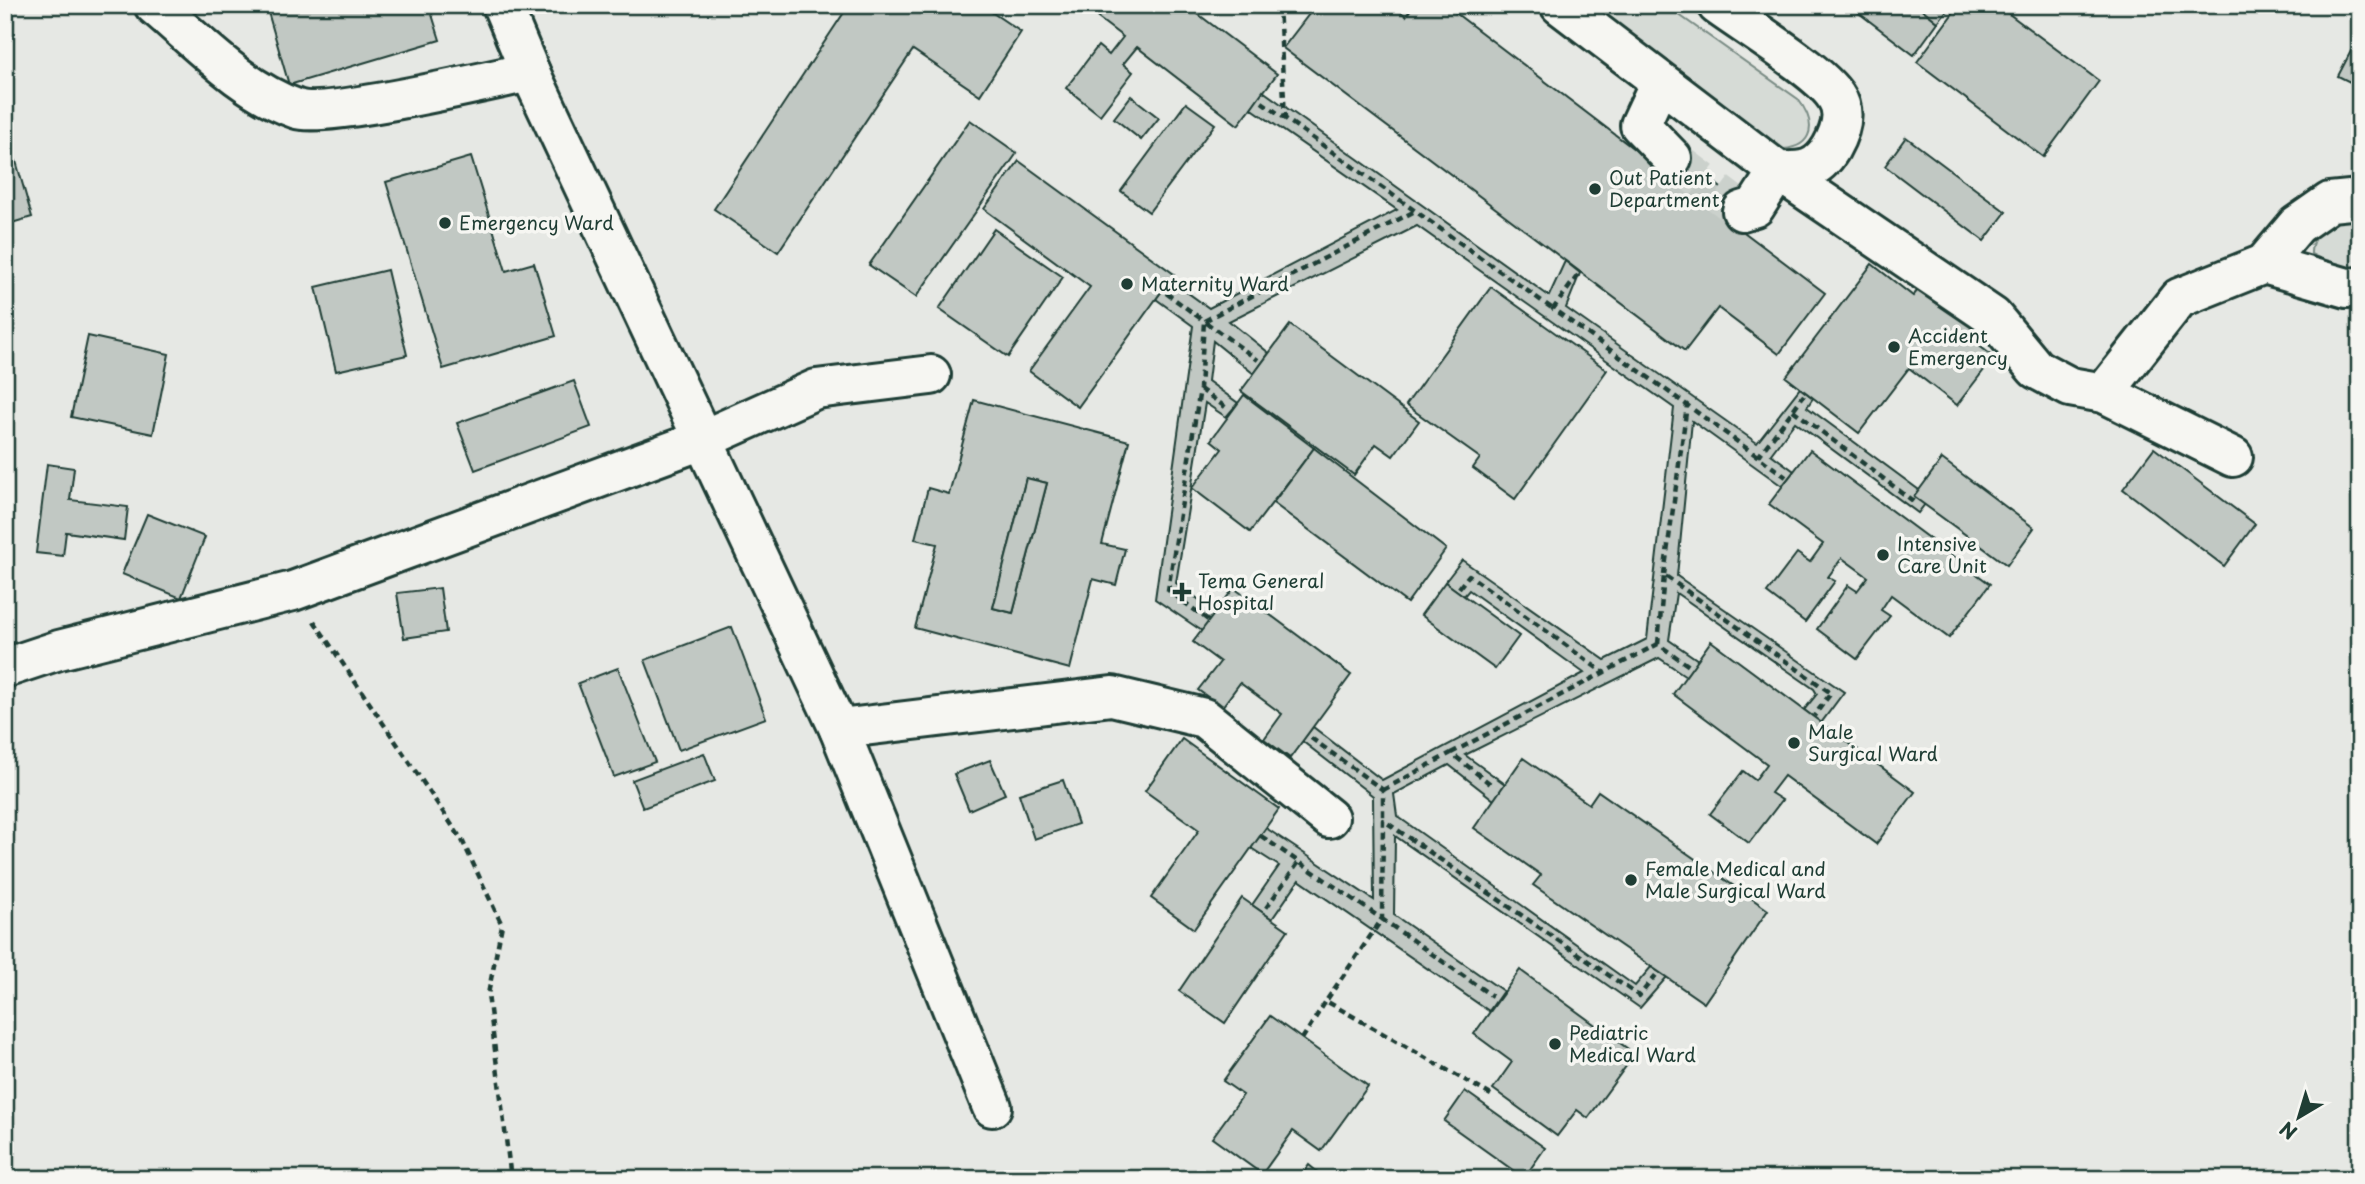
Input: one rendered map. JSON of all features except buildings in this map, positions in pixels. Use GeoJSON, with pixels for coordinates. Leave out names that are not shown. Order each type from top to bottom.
{"type":"FeatureCollection","features":[{"type":"Feature","properties":{"kind":"street"},"geometry":{"type":"LineString","coordinates":[[154,5],[256,90],[300,110],[348,107],[530,72]]}},
{"type":"Feature","properties":{"kind":"street"},"geometry":{"type":"LineString","coordinates":[[502,5],[530,72],[839,729],[992,1107]]}},
{"type":"Feature","properties":{"kind":"street"},"geometry":{"type":"LineString","coordinates":[[1560,5],[1778,171],[1993,317],[2036,369],[2070,387],[2104,393],[2233,457]]}},
{"type":"Feature","properties":{"kind":"street"},"geometry":{"type":"LineString","coordinates":[[1717,5],[1760,18],[1836,96],[1842,110],[1837,138],[1823,161],[1806,173],[1778,171]]}},
{"type":"Feature","properties":{"kind":"street"},"geometry":{"type":"LineString","coordinates":[[1660,82],[1640,125],[1672,158]]}},
{"type":"Feature","properties":{"kind":"street"},"geometry":{"type":"LineString","coordinates":[[1741,211],[1755,207],[1778,171]]}},
{"type":"Feature","properties":{"kind":"street"},"geometry":{"type":"LineString","coordinates":[[2104,393],[2179,298],[2264,264],[2297,225],[2330,202],[2360,199]]}},
{"type":"Feature","properties":{"kind":"street"},"geometry":{"type":"LineString","coordinates":[[2264,264],[2347,288],[2360,287]]}},
{"type":"Feature","properties":{"kind":"street"},"geometry":{"type":"LineString","coordinates":[[5,668],[59,650],[293,591],[702,440],[816,389],[931,375]]}},
{"type":"Feature","properties":{"kind":"street"},"geometry":{"type":"LineString","coordinates":[[839,729],[1112,696],[1204,718],[1329,818]]}},
{"type":"Feature","properties":{"kind":"path"},"geometry":{"type":"LineString","coordinates":[[1279,5],[1285,119]]}},
{"type":"Feature","properties":{"kind":"path"},"geometry":{"type":"LineString","coordinates":[[1262,102],[1786,477]]}},
{"type":"Feature","properties":{"kind":"path"},"geometry":{"type":"LineString","coordinates":[[1204,321],[1415,211]]}},
{"type":"Feature","properties":{"kind":"path"},"geometry":{"type":"LineString","coordinates":[[1553,309],[1578,275]]}},
{"type":"Feature","properties":{"kind":"path"},"geometry":{"type":"LineString","coordinates":[[1166,293],[1258,360]]}},
{"type":"Feature","properties":{"kind":"path"},"geometry":{"type":"LineString","coordinates":[[1204,321],[1200,389],[1168,590],[1208,620]]}},
{"type":"Feature","properties":{"kind":"path"},"geometry":{"type":"LineString","coordinates":[[1200,389],[1228,409]]}},
{"type":"Feature","properties":{"kind":"path"},"geometry":{"type":"LineString","coordinates":[[1758,457],[1804,395]]}},
{"type":"Feature","properties":{"kind":"path"},"geometry":{"type":"LineString","coordinates":[[1658,644],[1686,405]]}},
{"type":"Feature","properties":{"kind":"path"},"geometry":{"type":"LineString","coordinates":[[1793,410],[1917,504]]}},
{"type":"Feature","properties":{"kind":"path"},"geometry":{"type":"LineString","coordinates":[[1459,589],[1469,575],[1604,673]]}},
{"type":"Feature","properties":{"kind":"path"},"geometry":{"type":"LineString","coordinates":[[1664,575],[1831,693],[1814,716]]}},
{"type":"Feature","properties":{"kind":"path"},"geometry":{"type":"LineString","coordinates":[[293,591],[462,839],[502,925],[488,993],[511,1179]]}},
{"type":"Feature","properties":{"kind":"path"},"geometry":{"type":"LineString","coordinates":[[1658,644],[1689,666]]}},
{"type":"Feature","properties":{"kind":"path"},"geometry":{"type":"LineString","coordinates":[[1383,790],[1658,644]]}},
{"type":"Feature","properties":{"kind":"path"},"geometry":{"type":"LineString","coordinates":[[1311,738],[1383,790]]}},
{"type":"Feature","properties":{"kind":"path"},"geometry":{"type":"LineString","coordinates":[[1451,753],[1493,786]]}},
{"type":"Feature","properties":{"kind":"path"},"geometry":{"type":"LineString","coordinates":[[1302,1039],[1382,919],[1383,790]]}},
{"type":"Feature","properties":{"kind":"path"},"geometry":{"type":"LineString","coordinates":[[1383,820],[1639,996],[1656,975]]}},
{"type":"Feature","properties":{"kind":"path"},"geometry":{"type":"LineString","coordinates":[[1261,836],[1492,996]]}},
{"type":"Feature","properties":{"kind":"path"},"geometry":{"type":"LineString","coordinates":[[1266,908],[1299,862]]}},
{"type":"Feature","properties":{"kind":"path"},"geometry":{"type":"LineString","coordinates":[[1326,1002],[1491,1095]]}},
{"type":"Feature","properties":{"kind":"shaded area","name":"Tema General Hospital"},"geometry":{"type":"Polygon","coordinates":[[[5,5],[2360,5],[2360,1179],[5,1179],[5,5]]]}},
{"type":"Feature","properties":{"kind":"shaded area"},"geometry":{"type":"Polygon","coordinates":[[[1595,5],[1665,5],[1798,99],[1809,119],[1808,136],[1796,146],[1773,149],[1595,5]]]}},
{"type":"Feature","properties":{"kind":"shaded area"},"geometry":{"type":"Polygon","coordinates":[[[2341,217],[2360,217],[2360,269],[2357,270],[2334,266],[2311,254],[2316,236],[2341,217]]]}},
{"type":"Feature","properties":{"kind":"tunnel"},"geometry":{"type":"LineString","coordinates":[[1672,158],[1742,211]]}},
{"type":"Feature","properties":{"kind":"place","name":"Out Patient Department"},"geometry":{"type":"Point","coordinates":[1595,189]}},
{"type":"Feature","properties":{"kind":"place","name":"Emergency Ward"},"geometry":{"type":"Point","coordinates":[445,223]}},
{"type":"Feature","properties":{"kind":"place","name":"Maternity Ward"},"geometry":{"type":"Point","coordinates":[1127,284]}},
{"type":"Feature","properties":{"kind":"place","name":"Accident Emergency"},"geometry":{"type":"Point","coordinates":[1894,347]}},
{"type":"Feature","properties":{"kind":"place","name":"Intensive Care Unit"},"geometry":{"type":"Point","coordinates":[1883,555]}},
{"type":"Feature","properties":{"kind":"place","name":"Tema General Hospital"},"geometry":{"type":"Point","coordinates":[1182,592]}},
{"type":"Feature","properties":{"kind":"place","name":"Male Surgical Ward"},"geometry":{"type":"Point","coordinates":[1794,743]}},
{"type":"Feature","properties":{"kind":"place","name":"Female Medical and Male Surgical Ward"},"geometry":{"type":"Point","coordinates":[1631,880]}},
{"type":"Feature","properties":{"kind":"place","name":"Pediatric Medical Ward"},"geometry":{"type":"Point","coordinates":[1555,1044]}}]}
